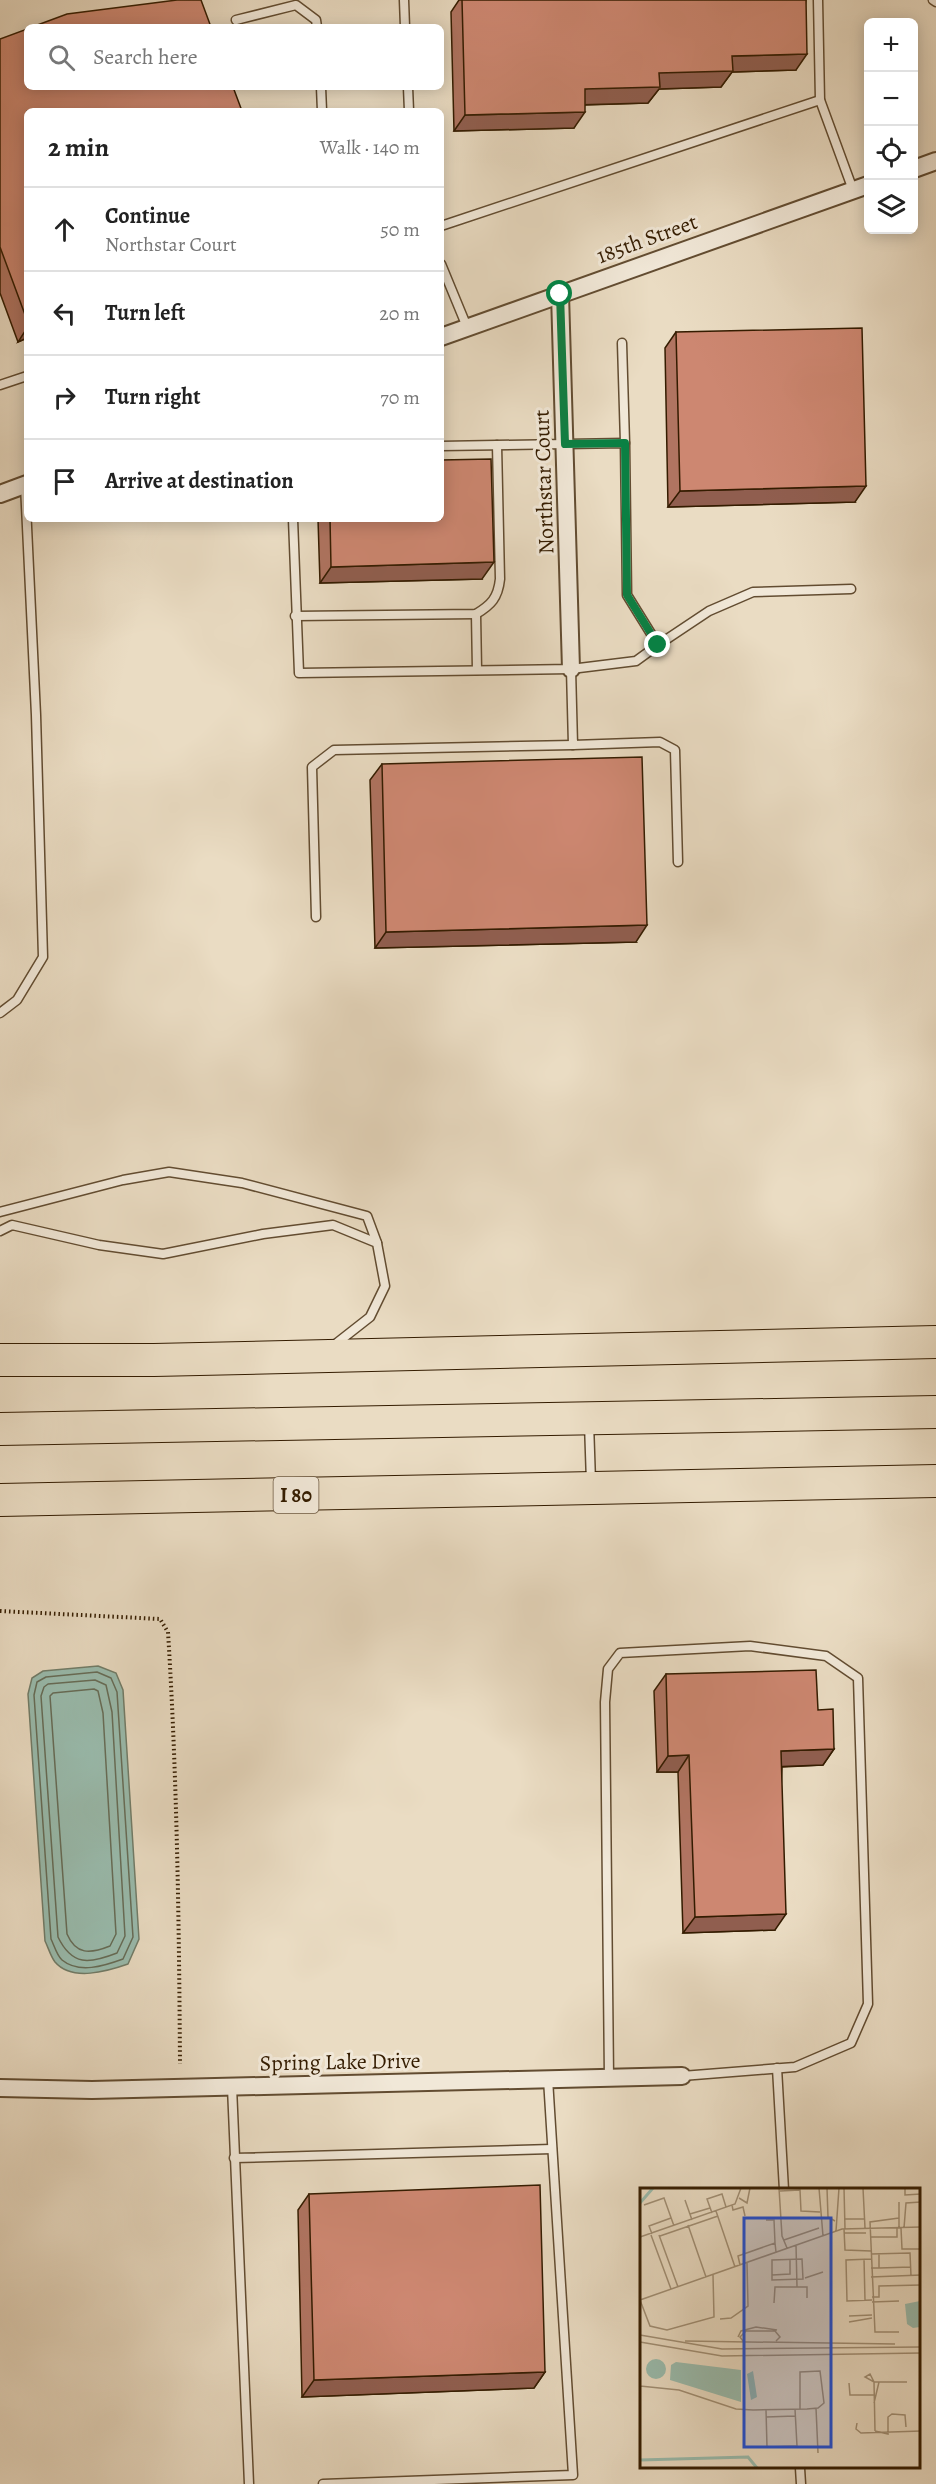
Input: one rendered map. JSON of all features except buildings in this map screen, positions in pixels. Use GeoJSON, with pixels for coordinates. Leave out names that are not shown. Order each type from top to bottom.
{"type":"FeatureCollection","features":[{"type":"Feature","properties":{"kind":"highway"},"geometry":{"type":"LineString","coordinates":[[14,1357],[320,1356],[936,1342]]}},
{"type":"Feature","properties":{"kind":"highway"},"geometry":{"type":"LineString","coordinates":[[0,1429],[936,1412]]}},
{"type":"Feature","properties":{"kind":"highway","name":"I 80"},"geometry":{"type":"LineString","coordinates":[[0,1500],[936,1481]]}},
{"type":"Feature","properties":{"kind":"street"},"geometry":{"type":"LineString","coordinates":[[918,168],[936,161]]}},
{"type":"Feature","properties":{"kind":"street","name":"185th Street"},"geometry":{"type":"LineString","coordinates":[[444,336],[861,188]]}},
{"type":"Feature","properties":{"kind":"street","name":"Northstar Court"},"geometry":{"type":"LineString","coordinates":[[560,294],[571,669]]}},
{"type":"Feature","properties":{"kind":"street"},"geometry":{"type":"LineString","coordinates":[[0,494],[24,485]]}},
{"type":"Feature","properties":{"kind":"street","name":"Spring Lake Drive"},"geometry":{"type":"LineString","coordinates":[[0,2088],[92,2090],[682,2076]]}},
{"type":"Feature","properties":{"kind":"lane"},"geometry":{"type":"LineString","coordinates":[[404,0],[405,24]]}},
{"type":"Feature","properties":{"kind":"lane"},"geometry":{"type":"LineString","coordinates":[[818,0],[820,100],[861,188]]}},
{"type":"Feature","properties":{"kind":"lane"},"geometry":{"type":"LineString","coordinates":[[236,20],[296,5],[316,20],[317,24]]}},
{"type":"Feature","properties":{"kind":"lane"},"geometry":{"type":"LineString","coordinates":[[321,90],[322,108]]}},
{"type":"Feature","properties":{"kind":"lane"},"geometry":{"type":"LineString","coordinates":[[408,90],[409,108]]}},
{"type":"Feature","properties":{"kind":"lane"},"geometry":{"type":"LineString","coordinates":[[444,225],[820,100]]}},
{"type":"Feature","properties":{"kind":"lane"},"geometry":{"type":"LineString","coordinates":[[444,271],[467,327]]}},
{"type":"Feature","properties":{"kind":"lane"},"geometry":{"type":"LineString","coordinates":[[622,343],[627,595],[658,645]]}},
{"type":"Feature","properties":{"kind":"lane"},"geometry":{"type":"LineString","coordinates":[[0,385],[24,377]]}},
{"type":"Feature","properties":{"kind":"lane"},"geometry":{"type":"LineString","coordinates":[[444,446],[625,443]]}},
{"type":"Feature","properties":{"kind":"lane"},"geometry":{"type":"LineString","coordinates":[[295,616],[476,615],[491,605],[499,593],[497,445]]}},
{"type":"Feature","properties":{"kind":"lane"},"geometry":{"type":"LineString","coordinates":[[0,1013],[17,1000],[44,957],[28,522]]}},
{"type":"Feature","properties":{"kind":"lane"},"geometry":{"type":"LineString","coordinates":[[293,522],[298,673],[571,669],[636,661],[709,611],[753,592],[851,589]]}},
{"type":"Feature","properties":{"kind":"lane"},"geometry":{"type":"LineString","coordinates":[[476,615],[477,670]]}},
{"type":"Feature","properties":{"kind":"lane"},"geometry":{"type":"LineString","coordinates":[[571,669],[573,745]]}},
{"type":"Feature","properties":{"kind":"lane"},"geometry":{"type":"LineString","coordinates":[[316,917],[312,767],[334,750],[660,742],[675,750],[678,862]]}},
{"type":"Feature","properties":{"kind":"lane"},"geometry":{"type":"LineString","coordinates":[[0,1212],[123,1180],[169,1172],[242,1183],[367,1216],[377,1243],[385,1286],[370,1317],[320,1356]]}},
{"type":"Feature","properties":{"kind":"lane"},"geometry":{"type":"LineString","coordinates":[[0,1231],[12,1225],[99,1245],[163,1254],[263,1234],[333,1225],[377,1243]]}},
{"type":"Feature","properties":{"kind":"lane"},"geometry":{"type":"LineString","coordinates":[[589,1417],[592,1489]]}},
{"type":"Feature","properties":{"kind":"lane"},"geometry":{"type":"LineString","coordinates":[[609,2078],[605,1702],[608,1669],[620,1653],[750,1646],[826,1656],[858,1678],[868,2004],[850,2043],[795,2067],[682,2076]]}},
{"type":"Feature","properties":{"kind":"lane"},"geometry":{"type":"LineString","coordinates":[[777,2068],[784,2188]]}},
{"type":"Feature","properties":{"kind":"lane"},"geometry":{"type":"LineString","coordinates":[[323,2484],[573,2475],[548,2079]]}},
{"type":"Feature","properties":{"kind":"lane"},"geometry":{"type":"LineString","coordinates":[[232,2087],[249,2484]]}},
{"type":"Feature","properties":{"kind":"lane"},"geometry":{"type":"LineString","coordinates":[[234,2158],[552,2149]]}},
{"type":"Feature","properties":{"kind":"lane"},"geometry":{"type":"LineString","coordinates":[[800,2469],[801,2484]]}},
{"type":"Feature","properties":{"kind":"path"},"geometry":{"type":"LineString","coordinates":[[0,1611],[160,1619],[168,1632],[178,1852],[180,2064]]}},
{"type":"Feature","properties":{"kind":"water"},"geometry":{"type":"Polygon","coordinates":[[[98,1666],[116,1673],[123,1690],[139,1939],[128,1964],[101,1972],[80,1973],[71,1972],[55,1962],[45,1941],[28,1694],[32,1678],[43,1671],[98,1666]]]}},
{"type":"Feature","properties":{"kind":"route"},"geometry":{"type":"LineString","coordinates":[[560,294],[565,444],[625,443],[627,595],[658,645]]}}]}
